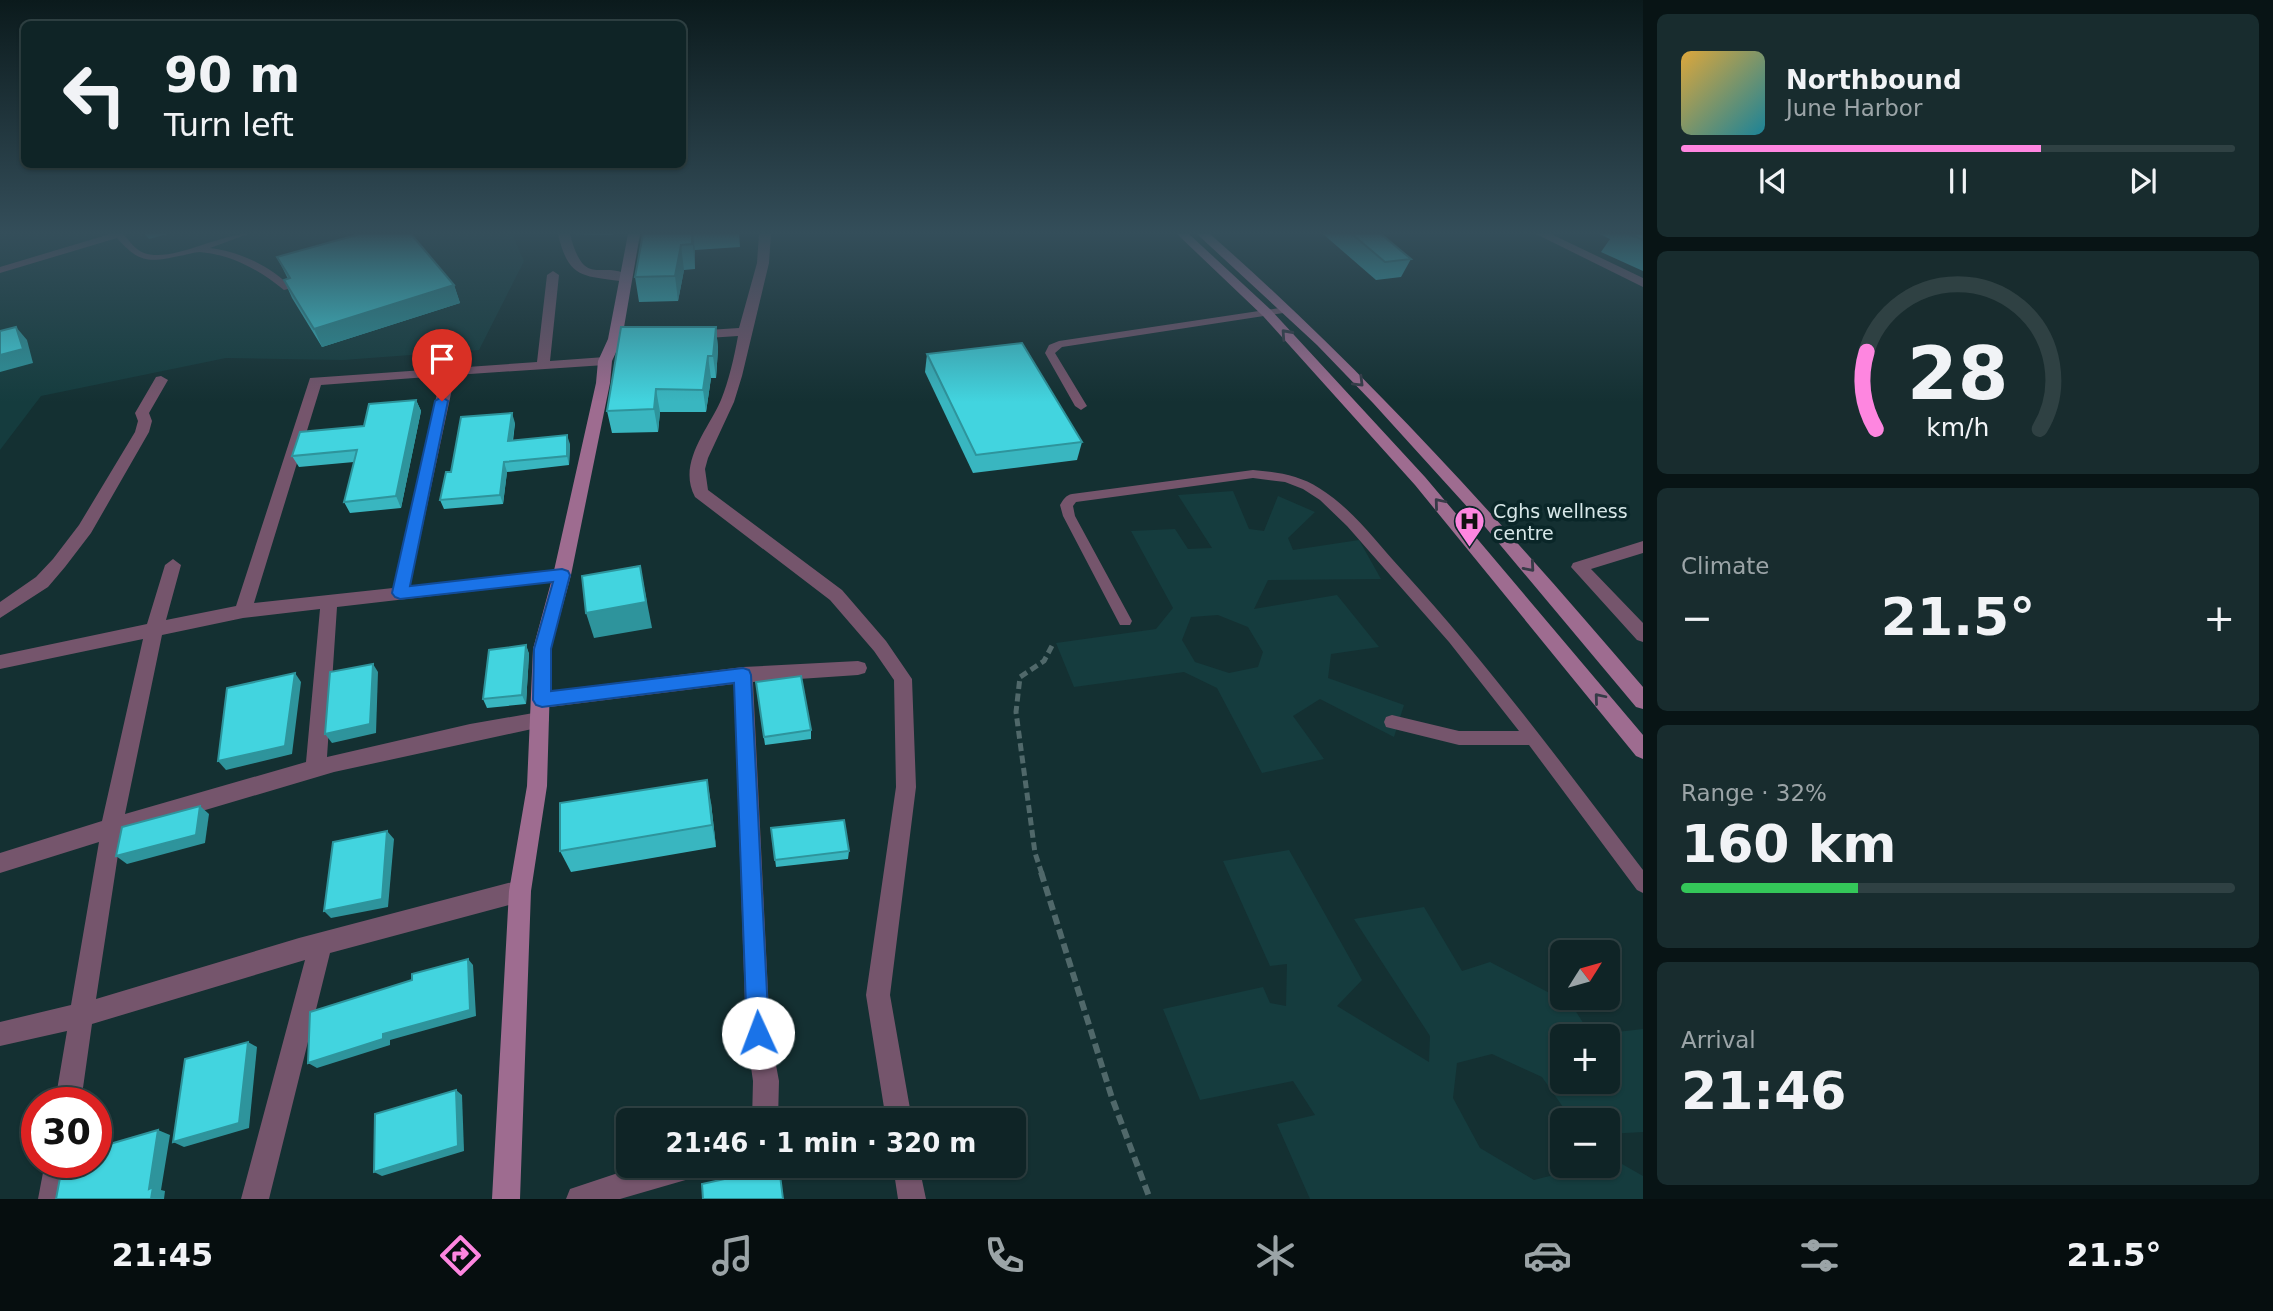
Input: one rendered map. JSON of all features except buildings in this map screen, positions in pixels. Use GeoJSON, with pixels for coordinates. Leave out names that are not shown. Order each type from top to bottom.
{"type":"FeatureCollection","features":[{"type":"Feature","properties":{"kind":"street"},"geometry":{"type":"LineString","coordinates":[[543,366],[551,290]]}},
{"type":"Feature","properties":{"kind":"street"},"geometry":{"type":"LineString","coordinates":[[506,1199],[520,891],[537,786],[542,649],[562,575],[603,383],[605,361],[622,338],[625,290]]}},
{"type":"Feature","properties":{"kind":"street"},"geometry":{"type":"LineString","coordinates":[[756,290],[739,365],[726,405],[705,439],[696,481],[701,493],[836,595],[880,646],[903,680],[906,787],[878,995],[897,1108]]}},
{"type":"Feature","properties":{"kind":"street"},"geometry":{"type":"LineString","coordinates":[[1242,290],[1267,313],[1420,481],[1643,750]]}},
{"type":"Feature","properties":{"kind":"street"},"geometry":{"type":"LineString","coordinates":[[1264,290],[1454,480],[1643,701]]}},
{"type":"Feature","properties":{"kind":"street"},"geometry":{"type":"LineString","coordinates":[[680,335],[745,332]]}},
{"type":"Feature","properties":{"kind":"street"},"geometry":{"type":"LineString","coordinates":[[243,611],[315,381],[605,361]]}},
{"type":"Feature","properties":{"kind":"street"},"geometry":{"type":"LineString","coordinates":[[400,593],[447,374]]}},
{"type":"Feature","properties":{"kind":"street"},"geometry":{"type":"LineString","coordinates":[[0,611],[42,582],[85,529],[142,432],[145,421],[142,413],[161,380]]}},
{"type":"Feature","properties":{"kind":"street"},"geometry":{"type":"LineString","coordinates":[[1643,547],[1579,567],[1643,635]]}},
{"type":"Feature","properties":{"kind":"street"},"geometry":{"type":"LineString","coordinates":[[70,1087],[113,828],[153,631],[173,565]]}},
{"type":"Feature","properties":{"kind":"street"},"geometry":{"type":"LineString","coordinates":[[0,662],[243,611],[562,575]]}},
{"type":"Feature","properties":{"kind":"street"},"geometry":{"type":"LineString","coordinates":[[316,769],[329,601]]}},
{"type":"Feature","properties":{"kind":"street"},"geometry":{"type":"LineString","coordinates":[[0,863],[316,769],[540,710],[743,675],[858,668]]}},
{"type":"Feature","properties":{"kind":"street"},"geometry":{"type":"LineString","coordinates":[[743,675],[758,1033],[766,1081],[765,1108]]}},
{"type":"Feature","properties":{"kind":"street"},"geometry":{"type":"LineString","coordinates":[[0,1034],[82,1015],[321,944],[520,891]]}},
{"type":"Feature","properties":{"kind":"street"},"geometry":{"type":"LineString","coordinates":[[255,1199],[321,944]]}},
{"type":"Feature","properties":{"kind":"street"},"geometry":{"type":"LineString","coordinates":[[52,1199],[55,1178]]}},
{"type":"Feature","properties":{"kind":"street"},"geometry":{"type":"LineString","coordinates":[[580,1199],[642,1178]]}},
{"type":"Feature","properties":{"kind":"street"},"geometry":{"type":"LineString","coordinates":[[908,1178],[912,1199]]}},
{"type":"Feature","properties":{"kind":"lane"},"geometry":{"type":"LineString","coordinates":[[1081,406],[1050,353],[1053,347],[1066,341],[1286,310]]}},
{"type":"Feature","properties":{"kind":"lane"},"geometry":{"type":"LineString","coordinates":[[1125,621],[1069,516],[1066,505],[1072,498],[1253,474],[1281,477],[1313,489],[1334,506],[1416,593],[1533,738],[1643,884]]}},
{"type":"Feature","properties":{"kind":"lane"},"geometry":{"type":"LineString","coordinates":[[1392,722],[1459,738],[1533,738]]}},
{"type":"Feature","properties":{"kind":"path"},"geometry":{"type":"LineString","coordinates":[[1054,642],[1044,661],[1020,677],[1016,712],[1035,853],[1112,1098],[1150,1199]]}},
{"type":"Feature","properties":{"kind":"shaded area"},"geometry":{"type":"Polygon","coordinates":[[[0,290],[509,290],[479,350],[343,360],[226,358],[41,396],[0,450],[0,290]]]}},
{"type":"Feature","properties":{"kind":"shaded area"},"geometry":{"type":"Polygon","coordinates":[[[1233,491],[1249,529],[1264,531],[1278,496],[1315,512],[1288,538],[1293,550],[1359,540],[1381,579],[1268,580],[1254,609],[1337,595],[1379,647],[1331,654],[1328,678],[1404,705],[1394,737],[1320,699],[1293,716],[1324,759],[1262,773],[1217,688],[1184,672],[1074,687],[1056,643],[1156,629],[1173,608],[1131,531],[1175,529],[1188,549],[1212,548],[1178,495],[1233,491]],[[1218,615],[1191,617],[1182,640],[1195,662],[1229,673],[1258,667],[1263,652],[1248,627],[1218,615]]]}},
{"type":"Feature","properties":{"kind":"shaded area"},"geometry":{"type":"Polygon","coordinates":[[[1289,850],[1362,980],[1337,1006],[1429,1062],[1430,1036],[1354,919],[1424,907],[1462,971],[1490,962],[1550,993],[1550,1010],[1575,1010],[1584,1024],[1550,1024],[1550,1088],[1542,1077],[1492,1054],[1457,1063],[1453,1098],[1480,1148],[1534,1180],[1550,1176],[1550,1178],[1620,1178],[1620,1163],[1643,1176],[1643,1199],[1310,1199],[1277,1124],[1315,1115],[1293,1081],[1200,1100],[1163,1009],[1263,987],[1270,1003],[1286,1006],[1287,964],[1270,966],[1223,861],[1289,850]]]}},
{"type":"Feature","properties":{"kind":"shaded area"},"geometry":{"type":"Polygon","coordinates":[[[1643,1029],[1643,1132],[1620,1133],[1620,1108],[1564,1108],[1554,1094],[1620,1094],[1620,1032],[1643,1029]]]}},
{"type":"Feature","properties":{"kind":"place","name":"Cghs wellness centre"},"geometry":{"type":"Point","coordinates":[1470,549]}},
{"type":"Feature","properties":{"kind":"route"},"geometry":{"type":"LineString","coordinates":[[442,401],[400,593],[562,575],[542,649],[542,700],[743,675],[758,1033]]}}]}
